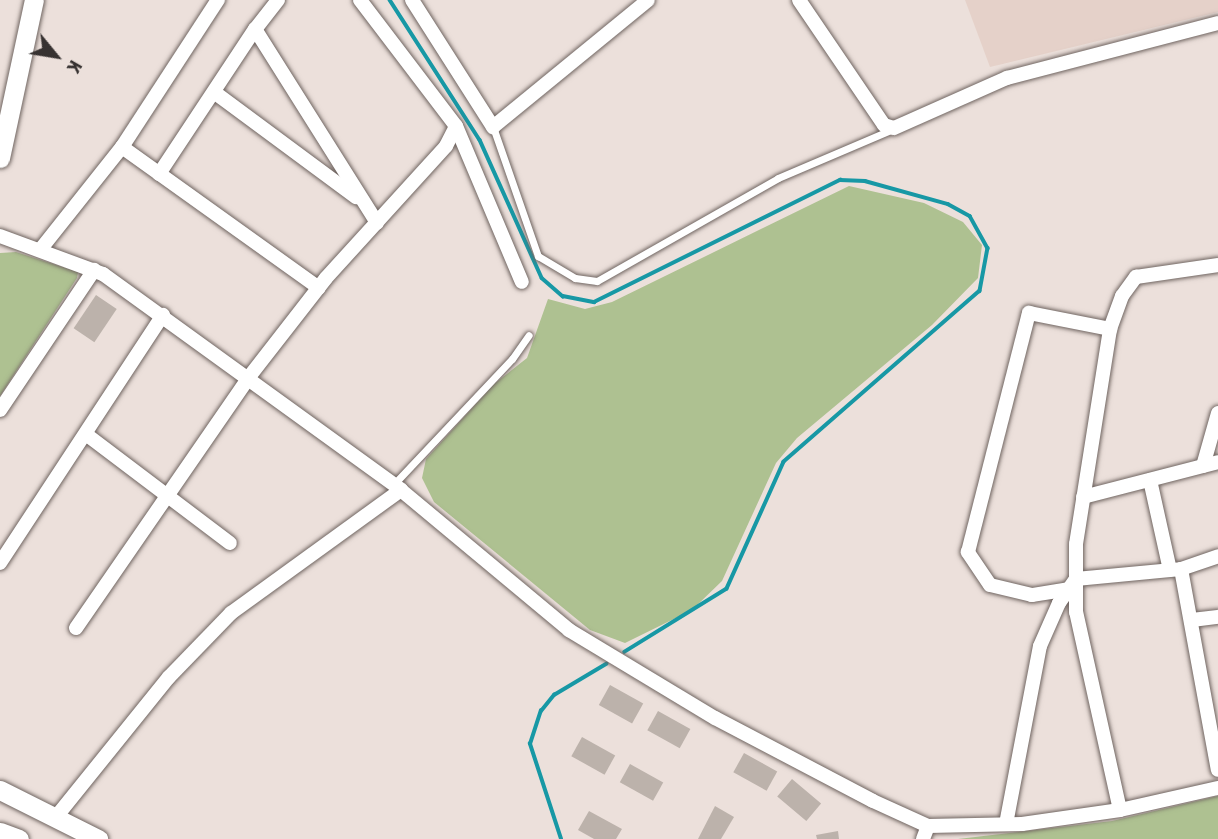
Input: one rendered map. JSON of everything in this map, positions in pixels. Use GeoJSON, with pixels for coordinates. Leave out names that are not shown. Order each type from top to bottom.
{"type":"FeatureCollection","features":[{"type":"Feature","properties":{"kind":"main road"},"geometry":{"type":"LineString","coordinates":[[0,158],[34,0]]}},
{"type":"Feature","properties":{"kind":"main road"},"geometry":{"type":"LineString","coordinates":[[0,790],[98,839]]}},
{"type":"Feature","properties":{"kind":"street"},"geometry":{"type":"LineString","coordinates":[[40,250],[122,147],[218,0]]}},
{"type":"Feature","properties":{"kind":"street"},"geometry":{"type":"LineString","coordinates":[[159,174],[255,29],[278,0]]}},
{"type":"Feature","properties":{"kind":"street"},"geometry":{"type":"LineString","coordinates":[[360,0],[456,126],[522,282]]}},
{"type":"Feature","properties":{"kind":"street"},"geometry":{"type":"LineString","coordinates":[[412,0],[494,127],[648,0]]}},
{"type":"Feature","properties":{"kind":"street"},"geometry":{"type":"LineString","coordinates":[[799,0],[884,125],[894,128],[1007,78],[1218,23]]}},
{"type":"Feature","properties":{"kind":"street"},"geometry":{"type":"LineString","coordinates":[[255,29],[377,223]]}},
{"type":"Feature","properties":{"kind":"street"},"geometry":{"type":"LineString","coordinates":[[214,92],[365,203]]}},
{"type":"Feature","properties":{"kind":"street"},"geometry":{"type":"LineString","coordinates":[[76,628],[249,377],[319,288],[446,146],[456,126]]}},
{"type":"Feature","properties":{"kind":"street"},"geometry":{"type":"LineString","coordinates":[[122,147],[319,288]]}},
{"type":"Feature","properties":{"kind":"street"},"geometry":{"type":"LineString","coordinates":[[0,236],[94,270],[163,315],[397,487],[569,630],[715,718],[926,832],[1120,810],[1218,788]]}},
{"type":"Feature","properties":{"kind":"street"},"geometry":{"type":"LineString","coordinates":[[1120,810],[1076,612],[1074,585],[1083,497],[1110,330],[1122,296],[1136,277],[1218,265]]}},
{"type":"Feature","properties":{"kind":"street"},"geometry":{"type":"LineString","coordinates":[[0,410],[94,270]]}},
{"type":"Feature","properties":{"kind":"street"},"geometry":{"type":"LineString","coordinates":[[1110,330],[1029,313],[968,552],[990,585],[1032,595],[1074,585],[1175,570],[1218,556]]}},
{"type":"Feature","properties":{"kind":"street"},"geometry":{"type":"LineString","coordinates":[[0,563],[87,435],[163,315]]}},
{"type":"Feature","properties":{"kind":"street"},"geometry":{"type":"LineString","coordinates":[[1203,466],[1218,413]]}},
{"type":"Feature","properties":{"kind":"street"},"geometry":{"type":"LineString","coordinates":[[87,435],[230,544]]}},
{"type":"Feature","properties":{"kind":"street"},"geometry":{"type":"LineString","coordinates":[[1083,497],[1218,462]]}},
{"type":"Feature","properties":{"kind":"street"},"geometry":{"type":"LineString","coordinates":[[1150,480],[1192,620],[1218,770]]}},
{"type":"Feature","properties":{"kind":"street"},"geometry":{"type":"LineString","coordinates":[[56,817],[169,677],[231,613],[397,487]]}},
{"type":"Feature","properties":{"kind":"street"},"geometry":{"type":"LineString","coordinates":[[1006,824],[1040,646],[1074,585]]}},
{"type":"Feature","properties":{"kind":"street"},"geometry":{"type":"LineString","coordinates":[[1192,620],[1218,617]]}},
{"type":"Feature","properties":{"kind":"lane"},"geometry":{"type":"LineString","coordinates":[[494,127],[538,256],[575,278],[597,282],[778,178],[894,128]]}},
{"type":"Feature","properties":{"kind":"lane"},"geometry":{"type":"LineString","coordinates":[[397,487],[529,335]]}},
{"type":"Feature","properties":{"kind":"shaded area"},"geometry":{"type":"Polygon","coordinates":[[[965,0],[1218,0],[1218,12],[990,67],[965,0]]]}},
{"type":"Feature","properties":{"kind":"green space"},"geometry":{"type":"Polygon","coordinates":[[[849,186],[924,203],[963,222],[982,245],[978,278],[932,325],[797,438],[776,463],[722,581],[692,610],[625,643],[590,630],[434,502],[422,478],[426,459],[494,384],[527,358],[548,299],[585,309],[612,302],[849,186]]]}},
{"type":"Feature","properties":{"kind":"green space"},"geometry":{"type":"Polygon","coordinates":[[[16,252],[78,272],[77,278],[0,396],[0,253],[16,252]]]}},
{"type":"Feature","properties":{"kind":"green space"},"geometry":{"type":"Polygon","coordinates":[[[1218,796],[1218,839],[958,839],[1112,821],[1218,796]]]}},
{"type":"Feature","properties":{"kind":"building"},"geometry":{"type":"Polygon","coordinates":[[[96,295],[117,309],[94,342],[74,328],[96,295]]]}},
{"type":"Feature","properties":{"kind":"building"},"geometry":{"type":"Polygon","coordinates":[[[610,685],[643,703],[632,724],[599,705],[610,685]]]}},
{"type":"Feature","properties":{"kind":"building"},"geometry":{"type":"Polygon","coordinates":[[[658,711],[690,729],[680,748],[647,730],[658,711]]]}},
{"type":"Feature","properties":{"kind":"building"},"geometry":{"type":"Polygon","coordinates":[[[582,737],[615,755],[605,775],[571,756],[582,737]]]}},
{"type":"Feature","properties":{"kind":"building"},"geometry":{"type":"Polygon","coordinates":[[[744,753],[777,771],[767,791],[733,772],[744,753]]]}},
{"type":"Feature","properties":{"kind":"building"},"geometry":{"type":"Polygon","coordinates":[[[630,764],[663,782],[653,801],[620,782],[630,764]]]}},
{"type":"Feature","properties":{"kind":"building"},"geometry":{"type":"Polygon","coordinates":[[[792,779],[821,803],[806,821],[777,797],[792,779]]]}},
{"type":"Feature","properties":{"kind":"building"},"geometry":{"type":"Polygon","coordinates":[[[715,806],[734,817],[721,839],[698,839],[715,806]]]}},
{"type":"Feature","properties":{"kind":"building"},"geometry":{"type":"Polygon","coordinates":[[[589,811],[622,829],[616,839],[594,839],[578,830],[589,811]]]}},
{"type":"Feature","properties":{"kind":"building"},"geometry":{"type":"Polygon","coordinates":[[[838,831],[839,839],[817,839],[816,835],[838,831]]]}},
{"type":"Feature","properties":{"kind":"waterway"},"geometry":{"type":"LineString","coordinates":[[390,0],[480,140],[542,278],[563,296],[594,302],[840,180],[865,181],[948,204],[970,216],[988,248],[980,291],[784,462],[727,589],[625,652]]}},
{"type":"Feature","properties":{"kind":"waterway"},"geometry":{"type":"LineString","coordinates":[[561,839],[530,744],[541,711],[554,695],[606,664]]}}]}
